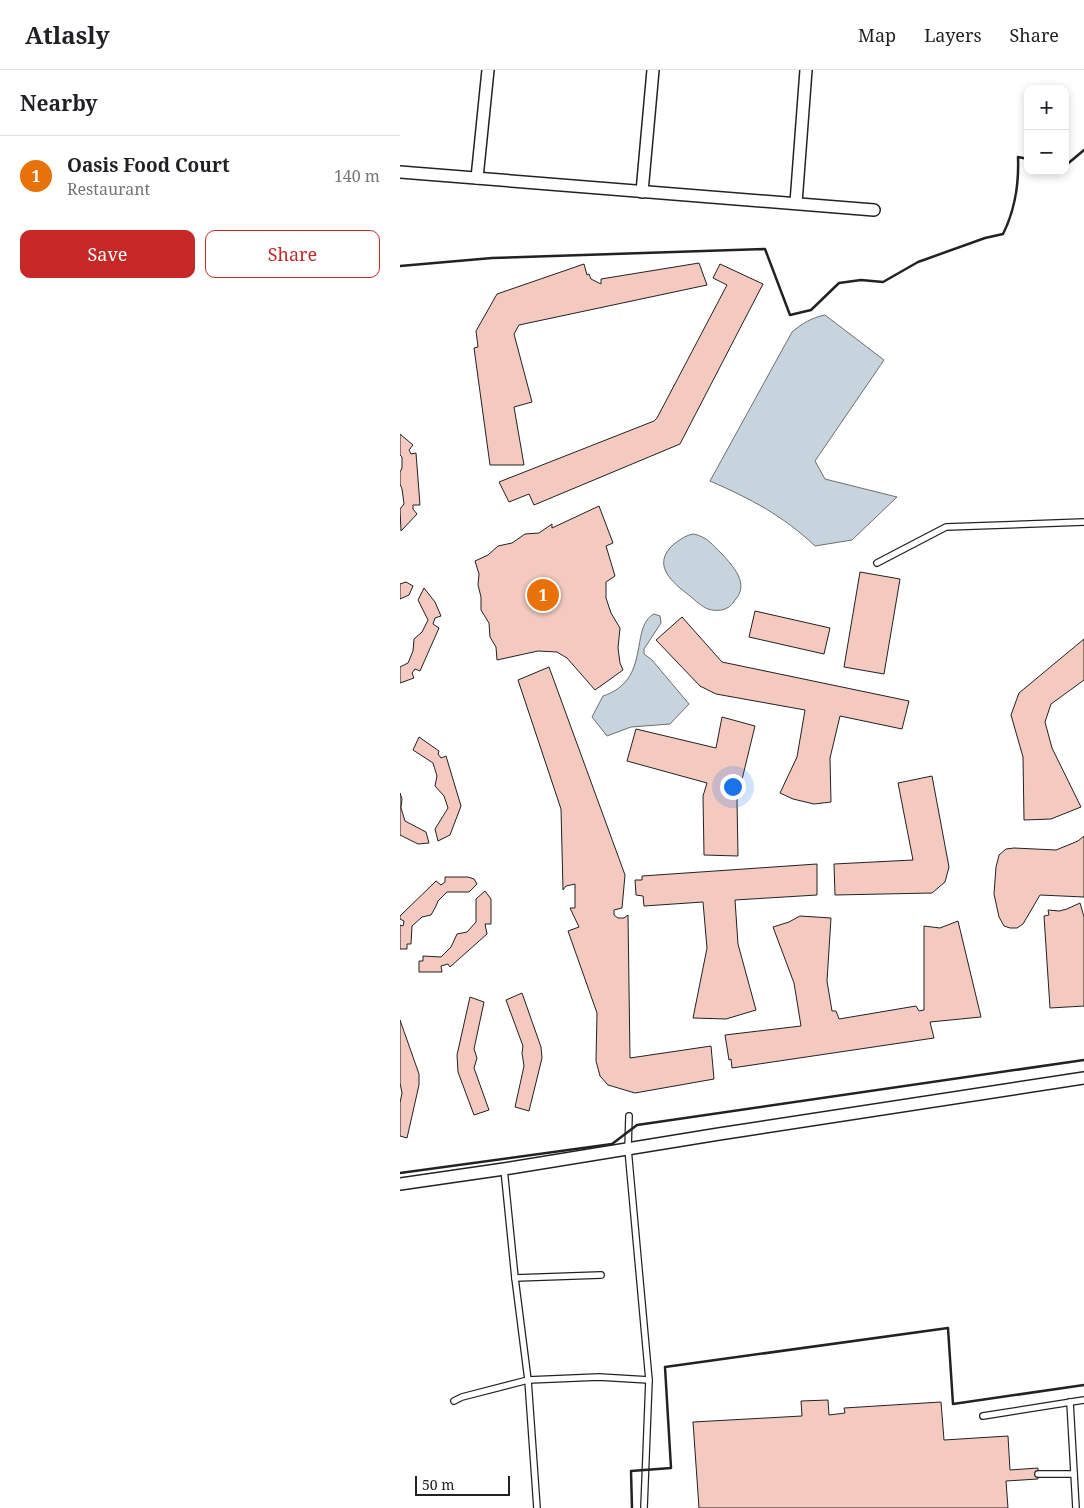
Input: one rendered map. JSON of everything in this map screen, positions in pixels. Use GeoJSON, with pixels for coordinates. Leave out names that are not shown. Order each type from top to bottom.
{"type":"FeatureCollection","features":[{"type":"Feature","properties":{"kind":"street"},"geometry":{"type":"LineString","coordinates":[[478,178],[488,70]]}},
{"type":"Feature","properties":{"kind":"street"},"geometry":{"type":"LineString","coordinates":[[642,192],[653,70]]}},
{"type":"Feature","properties":{"kind":"street"},"geometry":{"type":"LineString","coordinates":[[796,203],[806,70]]}},
{"type":"Feature","properties":{"kind":"street"},"geometry":{"type":"LineString","coordinates":[[400,172],[874,210]]}},
{"type":"Feature","properties":{"kind":"street"},"geometry":{"type":"LineString","coordinates":[[400,1184],[1084,1078]]}},
{"type":"Feature","properties":{"kind":"lane"},"geometry":{"type":"LineString","coordinates":[[877,563],[946,527],[1084,522]]}},
{"type":"Feature","properties":{"kind":"lane"},"geometry":{"type":"LineString","coordinates":[[629,1116],[628,1149],[649,1380],[644,1508]]}},
{"type":"Feature","properties":{"kind":"lane"},"geometry":{"type":"LineString","coordinates":[[504,1169],[528,1380],[537,1508]]}},
{"type":"Feature","properties":{"kind":"lane"},"geometry":{"type":"LineString","coordinates":[[515,1278],[601,1275]]}},
{"type":"Feature","properties":{"kind":"lane"},"geometry":{"type":"LineString","coordinates":[[454,1401],[462,1397],[528,1380],[599,1377],[649,1380]]}},
{"type":"Feature","properties":{"kind":"lane"},"geometry":{"type":"LineString","coordinates":[[983,1416],[1084,1400]]}},
{"type":"Feature","properties":{"kind":"lane"},"geometry":{"type":"LineString","coordinates":[[1070,1402],[1076,1508]]}},
{"type":"Feature","properties":{"kind":"lane"},"geometry":{"type":"LineString","coordinates":[[1038,1474],[1074,1474]]}},
{"type":"Feature","properties":{"kind":"shaded area"},"geometry":{"type":"Polygon","coordinates":[[[825,315],[884,360],[815,461],[825,479],[897,497],[852,540],[815,546],[790,525],[766,509],[710,481],[792,332],[807,321],[825,315]]]}},
{"type":"Feature","properties":{"kind":"shaded area"},"geometry":{"type":"Polygon","coordinates":[[[694,534],[703,537],[713,545],[731,564],[738,576],[741,588],[739,594],[731,605],[725,609],[713,610],[703,607],[671,579],[664,566],[667,552],[674,544],[688,535],[694,534]]]}},
{"type":"Feature","properties":{"kind":"shaded area"},"geometry":{"type":"Polygon","coordinates":[[[654,614],[660,616],[661,623],[644,649],[644,654],[652,660],[689,704],[670,724],[631,727],[607,736],[592,717],[603,696],[618,688],[628,678],[634,666],[642,630],[654,614]]]}},
{"type":"Feature","properties":{"kind":"building"},"geometry":{"type":"Polygon","coordinates":[[[699,263],[707,285],[519,325],[514,334],[532,402],[514,407],[524,465],[490,465],[474,348],[478,347],[476,331],[497,294],[584,264],[587,275],[589,274],[591,279],[601,284],[601,279],[699,263]]]}},
{"type":"Feature","properties":{"kind":"building"},"geometry":{"type":"Polygon","coordinates":[[[720,264],[763,284],[680,444],[534,505],[529,494],[509,502],[499,482],[654,421],[657,418],[727,285],[713,278],[720,264]]]}},
{"type":"Feature","properties":{"kind":"building"},"geometry":{"type":"Polygon","coordinates":[[[400,434],[413,445],[409,450],[411,454],[416,453],[420,505],[413,505],[413,509],[417,514],[401,531],[400,509],[404,504],[400,484],[402,457],[400,455],[400,434]]]}},
{"type":"Feature","properties":{"kind":"building"},"geometry":{"type":"Polygon","coordinates":[[[599,506],[613,543],[606,546],[615,576],[606,582],[606,598],[611,613],[620,628],[618,648],[623,670],[595,690],[567,658],[557,652],[538,651],[497,660],[496,647],[490,637],[489,623],[481,610],[481,597],[478,585],[479,574],[475,561],[488,555],[498,546],[512,543],[525,534],[539,533],[552,524],[552,528],[599,506]]]}},
{"type":"Feature","properties":{"kind":"building"},"geometry":{"type":"Polygon","coordinates":[[[860,572],[900,579],[884,674],[844,667],[860,572]]]}},
{"type":"Feature","properties":{"kind":"building"},"geometry":{"type":"Polygon","coordinates":[[[406,582],[413,586],[409,595],[400,599],[400,584],[406,582]]]}},
{"type":"Feature","properties":{"kind":"building"},"geometry":{"type":"Polygon","coordinates":[[[424,588],[435,602],[441,616],[435,618],[433,624],[439,628],[420,671],[415,669],[412,673],[414,678],[400,683],[400,667],[408,663],[413,651],[414,639],[422,632],[428,620],[418,600],[424,588]]]}},
{"type":"Feature","properties":{"kind":"building"},"geometry":{"type":"Polygon","coordinates":[[[755,611],[830,628],[824,654],[749,637],[755,611]]]}},
{"type":"Feature","properties":{"kind":"building"},"geometry":{"type":"Polygon","coordinates":[[[682,617],[722,662],[909,701],[902,729],[840,716],[830,758],[831,802],[814,804],[793,799],[780,793],[797,757],[805,710],[716,694],[700,686],[656,640],[682,617]]]}},
{"type":"Feature","properties":{"kind":"building"},"geometry":{"type":"Polygon","coordinates":[[[1084,639],[1084,680],[1051,704],[1045,722],[1052,748],[1081,807],[1051,819],[1024,820],[1023,757],[1011,715],[1019,693],[1084,639]]]}},
{"type":"Feature","properties":{"kind":"building"},"geometry":{"type":"Polygon","coordinates":[[[549,667],[625,875],[622,908],[614,910],[614,915],[618,918],[624,918],[628,915],[630,1058],[711,1046],[714,1079],[635,1093],[608,1085],[600,1076],[596,1061],[597,1013],[568,931],[579,927],[570,908],[575,908],[575,884],[566,886],[563,890],[561,809],[518,680],[549,667]]]}},
{"type":"Feature","properties":{"kind":"building"},"geometry":{"type":"Polygon","coordinates":[[[722,717],[755,726],[737,800],[738,856],[704,855],[703,796],[707,783],[627,761],[636,729],[716,748],[722,717]]]}},
{"type":"Feature","properties":{"kind":"building"},"geometry":{"type":"Polygon","coordinates":[[[419,737],[439,751],[438,754],[441,758],[446,756],[461,806],[450,835],[438,841],[435,829],[448,808],[444,796],[435,786],[437,776],[433,763],[413,750],[419,737]]]}},
{"type":"Feature","properties":{"kind":"building"},"geometry":{"type":"Polygon","coordinates":[[[932,776],[949,867],[945,882],[932,893],[835,895],[834,864],[913,860],[898,783],[932,776]]]}},
{"type":"Feature","properties":{"kind":"building"},"geometry":{"type":"Polygon","coordinates":[[[400,793],[402,799],[401,808],[405,821],[426,832],[429,843],[418,844],[400,835],[400,793]]]}},
{"type":"Feature","properties":{"kind":"building"},"geometry":{"type":"Polygon","coordinates":[[[1084,836],[1084,897],[1040,895],[1023,924],[1017,928],[1004,926],[999,917],[994,894],[999,855],[1006,849],[1014,848],[1056,850],[1078,841],[1084,836]]]}},
{"type":"Feature","properties":{"kind":"building"},"geometry":{"type":"Polygon","coordinates":[[[817,864],[817,895],[735,900],[738,944],[756,1010],[726,1019],[693,1018],[707,948],[703,902],[644,906],[643,896],[636,895],[635,880],[642,880],[642,876],[817,864]]]}},
{"type":"Feature","properties":{"kind":"building"},"geometry":{"type":"Polygon","coordinates":[[[445,877],[468,877],[474,879],[477,884],[469,892],[447,892],[438,901],[431,915],[422,917],[412,926],[411,944],[407,944],[407,949],[400,949],[400,925],[403,926],[404,921],[400,919],[400,916],[436,881],[441,885],[445,882],[445,877]]]}},
{"type":"Feature","properties":{"kind":"building"},"geometry":{"type":"Polygon","coordinates":[[[485,891],[491,899],[491,924],[485,924],[487,934],[450,967],[448,964],[441,966],[442,972],[419,972],[419,961],[423,961],[423,956],[441,957],[451,947],[457,934],[467,932],[476,922],[476,899],[485,891]]]}},
{"type":"Feature","properties":{"kind":"building"},"geometry":{"type":"Polygon","coordinates":[[[1080,903],[1084,917],[1084,1006],[1050,1008],[1044,916],[1049,915],[1048,910],[1059,911],[1080,903]]]}},
{"type":"Feature","properties":{"kind":"building"},"geometry":{"type":"Polygon","coordinates":[[[800,916],[831,918],[827,981],[832,1011],[836,1011],[839,1019],[916,1006],[919,1011],[924,1010],[924,926],[940,928],[958,921],[981,1017],[930,1022],[934,1038],[732,1068],[725,1035],[801,1026],[794,983],[773,927],[800,916]]]}},
{"type":"Feature","properties":{"kind":"building"},"geometry":{"type":"Polygon","coordinates":[[[522,993],[541,1047],[542,1058],[529,1111],[515,1107],[524,1066],[523,1046],[506,1000],[522,993]]]}},
{"type":"Feature","properties":{"kind":"building"},"geometry":{"type":"Polygon","coordinates":[[[470,997],[484,1002],[474,1049],[477,1058],[474,1068],[489,1110],[474,1115],[458,1072],[457,1055],[470,997]]]}},
{"type":"Feature","properties":{"kind":"building"},"geometry":{"type":"Polygon","coordinates":[[[400,1020],[419,1074],[419,1085],[407,1138],[400,1136],[400,1103],[402,1093],[400,1083],[400,1020]]]}},
{"type":"Feature","properties":{"kind":"building"},"geometry":{"type":"Polygon","coordinates":[[[828,1400],[829,1415],[845,1413],[844,1408],[941,1402],[944,1440],[1008,1436],[1010,1470],[1038,1468],[1038,1479],[1006,1481],[1008,1508],[699,1508],[693,1422],[802,1416],[801,1401],[828,1400]]]}},
{"type":"Feature","properties":{"kind":"wall"},"geometry":{"type":"LineString","coordinates":[[1069,163],[1084,150]]}},
{"type":"Feature","properties":{"kind":"wall"},"geometry":{"type":"LineString","coordinates":[[400,266],[492,258],[765,249],[790,315],[811,310],[839,283],[861,280],[883,282],[918,262],[985,238],[1003,234],[1011,216],[1015,196],[1018,177],[1018,157],[1024,158]]}},
{"type":"Feature","properties":{"kind":"wall"},"geometry":{"type":"LineString","coordinates":[[400,1173],[612,1144],[637,1125],[1084,1060]]}},
{"type":"Feature","properties":{"kind":"wall"},"geometry":{"type":"LineString","coordinates":[[632,1508],[631,1471],[671,1468],[665,1367],[948,1328],[953,1404],[1084,1385]]}},
{"type":"Feature","properties":{"kind":"place","name":"Oasis Food Court"},"geometry":{"type":"Point","coordinates":[543,595]}}]}
